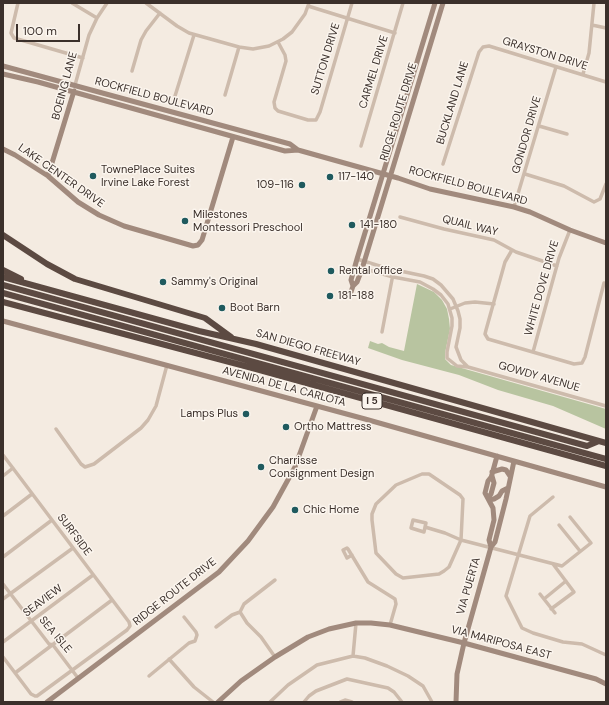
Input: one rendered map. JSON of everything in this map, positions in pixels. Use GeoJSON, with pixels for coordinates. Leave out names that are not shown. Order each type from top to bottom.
{"type":"FeatureCollection","features":[{"type":"Feature","properties":{"kind":"highway"},"geometry":{"type":"LineString","coordinates":[[3,235],[47,264],[75,280],[205,318],[233,338]]}},
{"type":"Feature","properties":{"kind":"highway"},"geometry":{"type":"LineString","coordinates":[[3,270],[35,286]]}},
{"type":"Feature","properties":{"kind":"highway","name":"SAN DIEGO FREEWAY"},"geometry":{"type":"LineString","coordinates":[[3,277],[192,329],[233,338],[603,442]]}},
{"type":"Feature","properties":{"kind":"highway"},"geometry":{"type":"LineString","coordinates":[[3,285],[587,446],[603,442]]}},
{"type":"Feature","properties":{"kind":"highway"},"geometry":{"type":"LineString","coordinates":[[3,293],[606,459]]}},
{"type":"Feature","properties":{"kind":"highway","name":"I 5"},"geometry":{"type":"LineString","coordinates":[[3,302],[256,369],[606,466]]}},
{"type":"Feature","properties":{"kind":"main road","name":"RIDGE ROUTE DRIVE"},"geometry":{"type":"LineString","coordinates":[[435,3],[357,259],[351,280],[352,286],[358,282],[443,3]]}},
{"type":"Feature","properties":{"kind":"main road","name":"ROCKFIELD BOULEVARD"},"geometry":{"type":"LineString","coordinates":[[3,66],[290,144],[298,150]]}},
{"type":"Feature","properties":{"kind":"main road","name":"ROCKFIELD BOULEVARD"},"geometry":{"type":"LineString","coordinates":[[3,74],[38,82],[285,151],[298,150],[430,188],[514,207],[606,243]]}},
{"type":"Feature","properties":{"kind":"main road","name":"BOEING LANE"},"geometry":{"type":"LineString","coordinates":[[48,176],[75,85]]}},
{"type":"Feature","properties":{"kind":"main road"},"geometry":{"type":"LineString","coordinates":[[233,137],[241,131]]}},
{"type":"Feature","properties":{"kind":"main road","name":"LAKE CENTER DRIVE"},"geometry":{"type":"LineString","coordinates":[[3,149],[48,176],[78,202],[111,221],[187,246],[193,246],[198,245],[202,240],[233,137]]}},
{"type":"Feature","properties":{"kind":"main road"},"geometry":{"type":"LineString","coordinates":[[351,292],[352,286]]}},
{"type":"Feature","properties":{"kind":"main road","name":"AVENIDA DE LA CARLOTA"},"geometry":{"type":"LineString","coordinates":[[3,321],[317,406],[606,487]]}},
{"type":"Feature","properties":{"kind":"main road","name":"RIDGE ROUTE DRIVE"},"geometry":{"type":"LineString","coordinates":[[47,702],[219,572],[248,540],[273,507],[296,467],[317,406]]}},
{"type":"Feature","properties":{"kind":"main road"},"geometry":{"type":"LineString","coordinates":[[492,474],[497,456]]}},
{"type":"Feature","properties":{"kind":"main road","name":"VIA PUERTA"},"geometry":{"type":"LineString","coordinates":[[456,702],[457,674],[464,644],[491,547],[495,542],[514,461]]}},
{"type":"Feature","properties":{"kind":"main road"},"geometry":{"type":"LineString","coordinates":[[492,474],[502,469],[506,470],[510,476]]}},
{"type":"Feature","properties":{"kind":"main road","name":"VIA PUERTA"},"geometry":{"type":"LineString","coordinates":[[491,547],[489,540],[494,520],[493,508],[485,493],[488,481],[492,474]]}},
{"type":"Feature","properties":{"kind":"main road"},"geometry":{"type":"LineString","coordinates":[[488,499],[494,499],[499,496],[502,491],[508,488]]}},
{"type":"Feature","properties":{"kind":"main road","name":"VIA MARIPOSA EAST"},"geometry":{"type":"LineString","coordinates":[[218,702],[241,681],[275,657],[308,637],[329,629],[356,623],[390,625],[589,677],[606,684]]}},
{"type":"Feature","properties":{"kind":"street"},"geometry":{"type":"LineString","coordinates":[[18,3],[11,33],[12,36],[17,39],[83,58]]}},
{"type":"Feature","properties":{"kind":"street"},"geometry":{"type":"LineString","coordinates":[[72,3],[97,18]]}},
{"type":"Feature","properties":{"kind":"street","name":"BOEING LANE"},"geometry":{"type":"LineString","coordinates":[[75,85],[89,35],[97,18],[107,3]]}},
{"type":"Feature","properties":{"kind":"street"},"geometry":{"type":"LineString","coordinates":[[146,3],[177,26],[194,35],[239,48],[253,49],[278,42],[292,32],[302,20],[308,5],[395,33]]}},
{"type":"Feature","properties":{"kind":"street","name":"SUTTON DRIVE"},"geometry":{"type":"LineString","coordinates":[[278,42],[285,55],[286,61],[274,102],[275,108],[278,111],[308,120],[316,120],[320,112],[352,3]]}},
{"type":"Feature","properties":{"kind":"street","name":"CARMEL DRIVE"},"geometry":{"type":"LineString","coordinates":[[361,146],[403,3]]}},
{"type":"Feature","properties":{"kind":"street"},"geometry":{"type":"LineString","coordinates":[[583,74],[589,53],[594,3]]}},
{"type":"Feature","properties":{"kind":"street"},"geometry":{"type":"LineString","coordinates":[[132,71],[144,36],[160,13]]}},
{"type":"Feature","properties":{"kind":"street"},"geometry":{"type":"LineString","coordinates":[[592,25],[606,28]]}},
{"type":"Feature","properties":{"kind":"street"},"geometry":{"type":"LineString","coordinates":[[175,96],[194,35]]}},
{"type":"Feature","properties":{"kind":"street","name":"GRAYSTON DRIVE"},"geometry":{"type":"LineString","coordinates":[[480,49],[490,46],[606,82]]}},
{"type":"Feature","properties":{"kind":"street"},"geometry":{"type":"LineString","coordinates":[[225,95],[239,48]]}},
{"type":"Feature","properties":{"kind":"street","name":"BUCKLAND LANE"},"geometry":{"type":"LineString","coordinates":[[443,164],[480,49]]}},
{"type":"Feature","properties":{"kind":"street","name":"GONDOR DRIVE"},"geometry":{"type":"LineString","coordinates":[[514,207],[556,67]]}},
{"type":"Feature","properties":{"kind":"street"},"geometry":{"type":"LineString","coordinates":[[539,126],[567,134]]}},
{"type":"Feature","properties":{"kind":"street"},"geometry":{"type":"LineString","coordinates":[[525,174],[564,186],[592,202],[597,201],[602,196],[606,184]]}},
{"type":"Feature","properties":{"kind":"street","name":"QUAIL WAY"},"geometry":{"type":"LineString","coordinates":[[400,217],[444,229],[488,238],[503,244],[512,250],[557,266]]}},
{"type":"Feature","properties":{"kind":"street","name":"WHITE DOVE DRIVE"},"geometry":{"type":"LineString","coordinates":[[533,352],[561,250],[570,230]]}},
{"type":"Feature","properties":{"kind":"street"},"geometry":{"type":"LineString","coordinates":[[512,250],[505,262],[485,334],[488,339],[574,364],[582,363],[585,357],[604,283]]}},
{"type":"Feature","properties":{"kind":"street"},"geometry":{"type":"LineString","coordinates":[[357,259],[394,270],[420,274],[434,279],[449,292],[456,307],[460,324],[456,347],[457,353],[468,367]]}},
{"type":"Feature","properties":{"kind":"street"},"geometry":{"type":"LineString","coordinates":[[355,266],[393,277],[420,282],[441,295],[450,309],[475,302],[494,304]]}},
{"type":"Feature","properties":{"kind":"street"},"geometry":{"type":"LineString","coordinates":[[382,332],[394,270]]}},
{"type":"Feature","properties":{"kind":"street","name":"GOWDY AVENUE"},"geometry":{"type":"LineString","coordinates":[[450,309],[452,326],[446,352],[447,358],[457,366],[468,367],[606,406]]}},
{"type":"Feature","properties":{"kind":"street"},"geometry":{"type":"LineString","coordinates":[[56,429],[81,464],[84,466],[94,464],[141,428],[151,416],[156,406],[167,365]]}},
{"type":"Feature","properties":{"kind":"street","name":"SURFSIDE"},"geometry":{"type":"LineString","coordinates":[[3,455],[129,622],[130,626],[72,670]]}},
{"type":"Feature","properties":{"kind":"street"},"geometry":{"type":"LineString","coordinates":[[3,476],[13,468]]}},
{"type":"Feature","properties":{"kind":"street","name":"VIA PUERTA"},"geometry":{"type":"LineString","coordinates":[[422,474],[429,474],[460,495],[463,499],[461,540],[449,567],[444,571],[439,574],[402,578],[396,574],[376,553],[372,514],[376,504],[396,485],[422,474]]}},
{"type":"Feature","properties":{"kind":"street"},"geometry":{"type":"LineString","coordinates":[[3,516],[32,494]]}},
{"type":"Feature","properties":{"kind":"street"},"geometry":{"type":"LineString","coordinates":[[553,497],[530,516],[506,596],[522,628],[563,642],[582,644],[606,655]]}},
{"type":"Feature","properties":{"kind":"street"},"geometry":{"type":"LineString","coordinates":[[491,547],[562,566],[591,543],[570,517]]}},
{"type":"Feature","properties":{"kind":"street"},"geometry":{"type":"LineString","coordinates":[[3,557],[52,520]]}},
{"type":"Feature","properties":{"kind":"street"},"geometry":{"type":"LineString","coordinates":[[559,525],[580,551]]}},
{"type":"Feature","properties":{"kind":"street","name":"VIA PUERTA"},"geometry":{"type":"LineString","coordinates":[[425,527],[461,540],[491,547]]}},
{"type":"Feature","properties":{"kind":"street"},"geometry":{"type":"LineString","coordinates":[[3,599],[73,548]]}},
{"type":"Feature","properties":{"kind":"street"},"geometry":{"type":"LineString","coordinates":[[352,555],[368,582],[395,599],[396,604],[390,625]]}},
{"type":"Feature","properties":{"kind":"street"},"geometry":{"type":"LineString","coordinates":[[552,609],[574,592],[553,564]]}},
{"type":"Feature","properties":{"kind":"street","name":"SEAVIEW"},"geometry":{"type":"LineString","coordinates":[[3,642],[93,575]]}},
{"type":"Feature","properties":{"kind":"street"},"geometry":{"type":"LineString","coordinates":[[216,627],[232,615],[240,612],[244,604],[275,580]]}},
{"type":"Feature","properties":{"kind":"street"},"geometry":{"type":"LineString","coordinates":[[544,599],[566,581]]}},
{"type":"Feature","properties":{"kind":"street","name":"SEA ISLE"},"geometry":{"type":"LineString","coordinates":[[3,584],[49,644],[53,645],[78,678]]}},
{"type":"Feature","properties":{"kind":"street"},"geometry":{"type":"LineString","coordinates":[[540,594],[555,613]]}},
{"type":"Feature","properties":{"kind":"street"},"geometry":{"type":"LineString","coordinates":[[15,673],[112,600]]}},
{"type":"Feature","properties":{"kind":"street"},"geometry":{"type":"LineString","coordinates":[[240,612],[247,623],[261,637],[275,657]]}},
{"type":"Feature","properties":{"kind":"street"},"geometry":{"type":"LineString","coordinates":[[148,676],[189,643],[195,641],[196,632],[184,617]]}},
{"type":"Feature","properties":{"kind":"street"},"geometry":{"type":"LineString","coordinates":[[353,656],[356,623]]}},
{"type":"Feature","properties":{"kind":"street"},"geometry":{"type":"LineString","coordinates":[[270,702],[288,684],[317,665],[353,656],[365,658],[408,676],[423,686],[432,702]]}},
{"type":"Feature","properties":{"kind":"street"},"geometry":{"type":"LineString","coordinates":[[3,657],[34,696],[39,695],[72,670]]}},
{"type":"Feature","properties":{"kind":"street"},"geometry":{"type":"LineString","coordinates":[[169,659],[194,687],[214,702]]}},
{"type":"Feature","properties":{"kind":"street"},"geometry":{"type":"LineString","coordinates":[[304,702],[316,691],[347,679],[388,688],[394,692],[402,702]]}},
{"type":"Feature","properties":{"kind":"street"},"geometry":{"type":"LineString","coordinates":[[340,702],[345,700],[352,702]]}},
{"type":"Feature","properties":{"kind":"green space"},"geometry":{"type":"Polygon","coordinates":[[[417,284],[434,292],[442,300],[447,309],[450,329],[445,359],[451,365],[606,409],[606,429],[553,406],[498,390],[459,375],[402,360],[368,348],[370,341],[378,344],[382,343],[389,347],[404,351],[417,284]]]}},
{"type":"Feature","properties":{"kind":"place","name":"TownePlace Suites Irvine Lake Forest"},"geometry":{"type":"Point","coordinates":[93,176]}},
{"type":"Feature","properties":{"kind":"place","name":"117-140"},"geometry":{"type":"Point","coordinates":[330,177]}},
{"type":"Feature","properties":{"kind":"place","name":"109-116"},"geometry":{"type":"Point","coordinates":[302,185]}},
{"type":"Feature","properties":{"kind":"place","name":"Milestones Montessori Preschool"},"geometry":{"type":"Point","coordinates":[185,221]}},
{"type":"Feature","properties":{"kind":"place","name":"141-180"},"geometry":{"type":"Point","coordinates":[352,225]}},
{"type":"Feature","properties":{"kind":"place","name":"Rental office"},"geometry":{"type":"Point","coordinates":[331,271]}},
{"type":"Feature","properties":{"kind":"place","name":"Sammy's Original"},"geometry":{"type":"Point","coordinates":[163,282]}},
{"type":"Feature","properties":{"kind":"place","name":"181-188"},"geometry":{"type":"Point","coordinates":[330,296]}},
{"type":"Feature","properties":{"kind":"place","name":"Boot Barn"},"geometry":{"type":"Point","coordinates":[222,308]}},
{"type":"Feature","properties":{"kind":"place","name":"Lamps Plus"},"geometry":{"type":"Point","coordinates":[246,414]}},
{"type":"Feature","properties":{"kind":"place","name":"Ortho Mattress"},"geometry":{"type":"Point","coordinates":[286,427]}},
{"type":"Feature","properties":{"kind":"place","name":"Charrisse Consignment Design"},"geometry":{"type":"Point","coordinates":[261,467]}},
{"type":"Feature","properties":{"kind":"place","name":"Chic Home"},"geometry":{"type":"Point","coordinates":[295,510]}}]}
